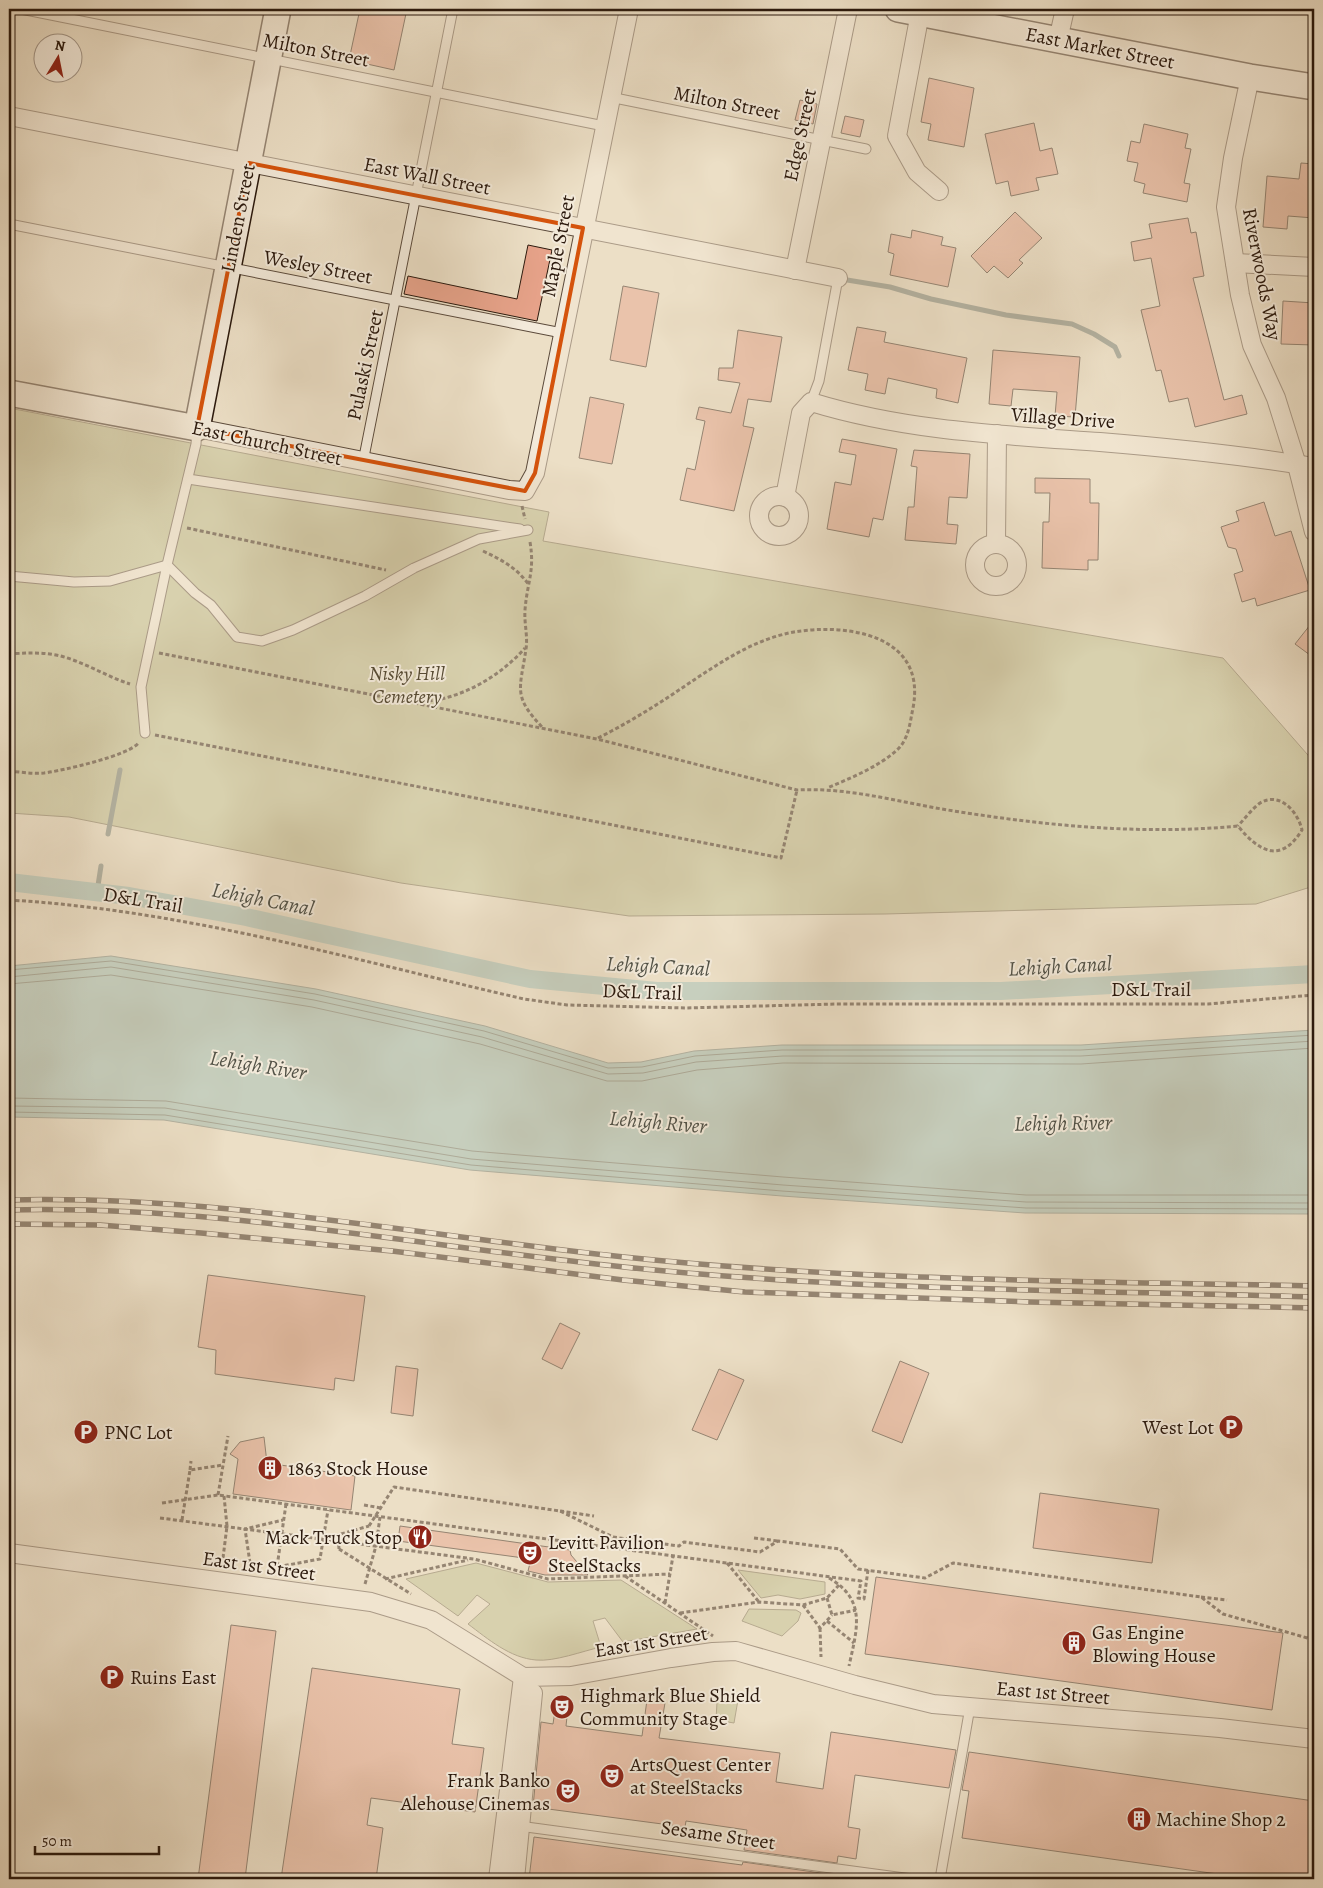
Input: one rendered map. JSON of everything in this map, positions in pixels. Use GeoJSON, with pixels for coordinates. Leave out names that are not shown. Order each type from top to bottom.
{"type":"FeatureCollection","features":[{"type":"Feature","properties":{"kind":"street","name":"Linden Street"},"geometry":{"type":"LineString","coordinates":[[197,428],[270,59],[278,9]]}},
{"type":"Feature","properties":{"kind":"street","name":"Maple Street"},"geometry":{"type":"LineString","coordinates":[[525,491],[535,473],[583,228],[629,9]]}},
{"type":"Feature","properties":{"kind":"street","name":"Edge Street"},"geometry":{"type":"LineString","coordinates":[[794,270],[848,9]]}},
{"type":"Feature","properties":{"kind":"street"},"geometry":{"type":"LineString","coordinates":[[1058,40],[1065,9]]}},
{"type":"Feature","properties":{"kind":"street"},"geometry":{"type":"LineString","coordinates":[[909,11],[897,136],[917,172],[939,191]]}},
{"type":"Feature","properties":{"kind":"street","name":"East Market Street"},"geometry":{"type":"LineString","coordinates":[[909,11],[1310,88]]}},
{"type":"Feature","properties":{"kind":"street","name":"Riverwoods Way"},"geometry":{"type":"LineString","coordinates":[[1250,77],[1233,158],[1226,207],[1235,263],[1252,345],[1306,466],[1314,532]]}},
{"type":"Feature","properties":{"kind":"street","name":"East Wall Street"},"geometry":{"type":"LineString","coordinates":[[9,116],[838,278]]}},
{"type":"Feature","properties":{"kind":"street"},"geometry":{"type":"LineString","coordinates":[[1235,263],[1314,267]]}},
{"type":"Feature","properties":{"kind":"street","name":"East Church Street"},"geometry":{"type":"LineString","coordinates":[[9,393],[509,490],[525,491]]}},
{"type":"Feature","properties":{"kind":"street"},"geometry":{"type":"LineString","coordinates":[[785,497],[801,413],[811,402]]}},
{"type":"Feature","properties":{"kind":"street","name":"Village Drive"},"geometry":{"type":"LineString","coordinates":[[811,402],[880,420],[933,429],[1232,454],[1306,466]]}},
{"type":"Feature","properties":{"kind":"street"},"geometry":{"type":"LineString","coordinates":[[996,543],[997,434]]}},
{"type":"Feature","properties":{"kind":"street","name":"East 1st Street"},"geometry":{"type":"LineString","coordinates":[[9,1553],[371,1602],[431,1620],[529,1677],[571,1676],[672,1658],[713,1652],[736,1651],[855,1685],[932,1704],[1220,1728],[1314,1739]]}},
{"type":"Feature","properties":{"kind":"street"},"geometry":{"type":"LineString","coordinates":[[515,1879],[529,1677]]}},
{"type":"Feature","properties":{"kind":"street"},"geometry":{"type":"LineString","coordinates":[[498,1879],[529,1677]]}},
{"type":"Feature","properties":{"kind":"lane","name":"Milton Street"},"geometry":{"type":"LineString","coordinates":[[21,9],[604,126]]}},
{"type":"Feature","properties":{"kind":"lane","name":"Pulaski Street"},"geometry":{"type":"LineString","coordinates":[[363,462],[453,9]]}},
{"type":"Feature","properties":{"kind":"lane","name":"Milton Street"},"geometry":{"type":"LineString","coordinates":[[610,98],[866,149]]}},
{"type":"Feature","properties":{"kind":"lane","name":"Wesley Street"},"geometry":{"type":"LineString","coordinates":[[9,224],[562,333]]}},
{"type":"Feature","properties":{"kind":"lane"},"geometry":{"type":"LineString","coordinates":[[811,402],[819,381],[838,278]]}},
{"type":"Feature","properties":{"kind":"lane"},"geometry":{"type":"LineString","coordinates":[[145,733],[141,687],[167,565],[188,479],[197,428]]}},
{"type":"Feature","properties":{"kind":"lane"},"geometry":{"type":"LineString","coordinates":[[188,479],[528,530]]}},
{"type":"Feature","properties":{"kind":"lane"},"geometry":{"type":"LineString","coordinates":[[167,565],[195,593],[211,605],[237,637],[262,641],[302,626],[365,596],[403,574],[479,539],[528,530]]}},
{"type":"Feature","properties":{"kind":"lane"},"geometry":{"type":"LineString","coordinates":[[9,576],[65,581],[110,581],[167,565]]}},
{"type":"Feature","properties":{"kind":"lane"},"geometry":{"type":"LineString","coordinates":[[940,1879],[970,1707]]}},
{"type":"Feature","properties":{"kind":"lane","name":"Sesame Street"},"geometry":{"type":"LineString","coordinates":[[520,1826],[912,1879]]}},
{"type":"Feature","properties":{"kind":"path"},"geometry":{"type":"LineString","coordinates":[[525,491],[521,507],[528,530],[534,562],[525,611],[526,647],[520,676],[521,695],[526,710],[544,729]]}},
{"type":"Feature","properties":{"kind":"path"},"geometry":{"type":"LineString","coordinates":[[177,526],[403,574]]}},
{"type":"Feature","properties":{"kind":"path"},"geometry":{"type":"LineString","coordinates":[[466,545],[507,563],[521,574],[529,586]]}},
{"type":"Feature","properties":{"kind":"path"},"geometry":{"type":"LineString","coordinates":[[597,739],[626,724],[737,652],[762,642],[793,632],[824,629],[846,629],[871,634],[895,649],[907,661],[915,680],[915,696],[908,732],[897,750],[863,772],[826,788]]}},
{"type":"Feature","properties":{"kind":"path"},"geometry":{"type":"LineString","coordinates":[[404,701],[437,700],[468,688],[494,676],[511,663],[526,647]]}},
{"type":"Feature","properties":{"kind":"path"},"geometry":{"type":"LineString","coordinates":[[148,650],[597,739],[797,790],[826,788],[953,811],[1051,825],[1133,830],[1191,830],[1238,826],[1259,804],[1274,800],[1286,804],[1295,812],[1302,830],[1292,846],[1279,851],[1260,846],[1247,838],[1238,826]]}},
{"type":"Feature","properties":{"kind":"path"},"geometry":{"type":"LineString","coordinates":[[9,654],[33,652],[58,655],[111,678],[141,687]]}},
{"type":"Feature","properties":{"kind":"path"},"geometry":{"type":"LineString","coordinates":[[9,771],[44,773],[72,767],[129,750],[137,746],[145,733],[781,858],[797,790]]}},
{"type":"Feature","properties":{"kind":"path","name":"D&L Trail"},"geometry":{"type":"LineString","coordinates":[[9,900],[54,903],[196,923],[524,999],[567,1005],[686,1008],[836,1004],[1208,1004],[1314,995]]}},
{"type":"Feature","properties":{"kind":"path"},"geometry":{"type":"LineString","coordinates":[[218,1495],[228,1436]]}},
{"type":"Feature","properties":{"kind":"path"},"geometry":{"type":"LineString","coordinates":[[182,1520],[192,1462]]}},
{"type":"Feature","properties":{"kind":"path"},"geometry":{"type":"LineString","coordinates":[[190,1470],[223,1465]]}},
{"type":"Feature","properties":{"kind":"path"},"geometry":{"type":"LineString","coordinates":[[411,1594],[339,1549],[338,1535],[369,1526],[394,1487],[594,1516]]}},
{"type":"Feature","properties":{"kind":"path"},"geometry":{"type":"LineString","coordinates":[[162,1503],[218,1495],[827,1576],[861,1581],[858,1598],[864,1599],[868,1572]]}},
{"type":"Feature","properties":{"kind":"path"},"geometry":{"type":"LineString","coordinates":[[222,1558],[227,1526],[224,1496]]}},
{"type":"Feature","properties":{"kind":"path"},"geometry":{"type":"LineString","coordinates":[[286,1504],[278,1567],[320,1559],[328,1510]]}},
{"type":"Feature","properties":{"kind":"path"},"geometry":{"type":"LineString","coordinates":[[364,1505],[380,1508]]}},
{"type":"Feature","properties":{"kind":"path"},"geometry":{"type":"LineString","coordinates":[[560,1511],[612,1537],[679,1546],[684,1542],[760,1552],[778,1541]]}},
{"type":"Feature","properties":{"kind":"path"},"geometry":{"type":"LineString","coordinates":[[365,1584],[376,1546],[380,1517]]}},
{"type":"Feature","properties":{"kind":"path"},"geometry":{"type":"LineString","coordinates":[[160,1518],[471,1559],[548,1579],[670,1574]]}},
{"type":"Feature","properties":{"kind":"path"},"geometry":{"type":"LineString","coordinates":[[245,1529],[284,1520]]}},
{"type":"Feature","properties":{"kind":"path"},"geometry":{"type":"LineString","coordinates":[[245,1529],[250,1563]]}},
{"type":"Feature","properties":{"kind":"path"},"geometry":{"type":"LineString","coordinates":[[754,1538],[840,1549],[858,1569],[868,1572],[924,1578],[953,1563],[1227,1600]]}},
{"type":"Feature","properties":{"kind":"path"},"geometry":{"type":"LineString","coordinates":[[665,1603],[673,1556]]}},
{"type":"Feature","properties":{"kind":"path"},"geometry":{"type":"LineString","coordinates":[[385,1579],[471,1559]]}},
{"type":"Feature","properties":{"kind":"path"},"geometry":{"type":"LineString","coordinates":[[726,1563],[759,1602]]}},
{"type":"Feature","properties":{"kind":"path"},"geometry":{"type":"LineString","coordinates":[[625,1576],[736,1651]]}},
{"type":"Feature","properties":{"kind":"path"},"geometry":{"type":"LineString","coordinates":[[827,1576],[840,1584],[853,1599],[856,1610],[854,1643],[849,1666]]}},
{"type":"Feature","properties":{"kind":"path"},"geometry":{"type":"LineString","coordinates":[[680,1613],[759,1602],[803,1605],[827,1598],[840,1584]]}},
{"type":"Feature","properties":{"kind":"path"},"geometry":{"type":"LineString","coordinates":[[1201,1597],[1223,1614],[1312,1639],[1314,1637]]}},
{"type":"Feature","properties":{"kind":"path"},"geometry":{"type":"LineString","coordinates":[[827,1598],[832,1615]]}},
{"type":"Feature","properties":{"kind":"path"},"geometry":{"type":"LineString","coordinates":[[803,1605],[820,1628],[821,1657]]}},
{"type":"Feature","properties":{"kind":"path"},"geometry":{"type":"LineString","coordinates":[[820,1628],[832,1615],[856,1610]]}},
{"type":"Feature","properties":{"kind":"path"},"geometry":{"type":"LineString","coordinates":[[827,1621],[854,1643]]}},
{"type":"Feature","properties":{"kind":"highlighted area"},"geometry":{"type":"Polygon","coordinates":[[[249,163],[583,228],[535,473],[525,491],[197,428],[249,163]]]}},
{"type":"Feature","properties":{"kind":"green space","name":"Nisky Hill Cemetery"},"geometry":{"type":"Polygon","coordinates":[[[9,408],[549,512],[543,541],[1223,658],[1314,762],[1314,886],[1256,904],[885,914],[629,916],[401,883],[69,817],[9,813],[9,408]]]}},
{"type":"Feature","properties":{"kind":"green space"},"geometry":{"type":"Polygon","coordinates":[[[476,1563],[548,1582],[621,1580],[697,1629],[623,1642],[605,1618],[593,1621],[601,1647],[568,1656],[543,1660],[517,1656],[483,1636],[468,1624],[490,1604],[477,1595],[458,1616],[406,1579],[476,1563]]]}},
{"type":"Feature","properties":{"kind":"green space"},"geometry":{"type":"Polygon","coordinates":[[[738,1570],[825,1582],[825,1594],[800,1599],[778,1595],[761,1598],[738,1570]]]}},
{"type":"Feature","properties":{"kind":"green space"},"geometry":{"type":"Polygon","coordinates":[[[749,1609],[796,1610],[801,1613],[798,1621],[782,1636],[742,1621],[749,1609]]]}},
{"type":"Feature","properties":{"kind":"green space"},"geometry":{"type":"Polygon","coordinates":[[[739,1694],[734,1723],[716,1720],[717,1702],[739,1694]]]}},
{"type":"Feature","properties":{"kind":"water","name":"Lehigh River"},"geometry":{"type":"Polygon","coordinates":[[[111,956],[316,989],[485,1026],[608,1063],[641,1062],[694,1051],[782,1045],[1081,1045],[1314,1030],[1314,1214],[1025,1213],[782,1196],[470,1170],[164,1120],[9,1117],[9,966],[111,956]]]}},
{"type":"Feature","properties":{"kind":"building"},"geometry":{"type":"Polygon","coordinates":[[[360,9],[407,9],[394,70],[349,60],[360,9]]]}},
{"type":"Feature","properties":{"kind":"building"},"geometry":{"type":"Polygon","coordinates":[[[929,78],[974,88],[964,147],[928,140],[931,124],[921,122],[929,78]]]}},
{"type":"Feature","properties":{"kind":"building"},"geometry":{"type":"Polygon","coordinates":[[[800,100],[817,104],[813,124],[795,120],[800,100]]]}},
{"type":"Feature","properties":{"kind":"building"},"geometry":{"type":"Polygon","coordinates":[[[845,116],[864,120],[860,137],[841,133],[845,116]]]}},
{"type":"Feature","properties":{"kind":"building"},"geometry":{"type":"Polygon","coordinates":[[[1034,123],[1040,151],[1052,148],[1058,174],[1036,178],[1039,190],[1011,196],[1008,181],[996,184],[985,134],[1034,123]]]}},
{"type":"Feature","properties":{"kind":"building"},"geometry":{"type":"Polygon","coordinates":[[[1144,124],[1188,134],[1185,148],[1191,149],[1184,183],[1190,184],[1187,202],[1143,193],[1145,184],[1134,181],[1138,163],[1127,161],[1131,141],[1140,143],[1144,124]]]}},
{"type":"Feature","properties":{"kind":"building"},"geometry":{"type":"Polygon","coordinates":[[[1301,163],[1314,164],[1314,218],[1288,216],[1287,229],[1263,227],[1267,176],[1299,179],[1301,163]]]}},
{"type":"Feature","properties":{"kind":"building"},"geometry":{"type":"Polygon","coordinates":[[[1015,212],[1042,238],[1019,260],[1023,263],[1008,278],[994,266],[987,273],[971,256],[1015,212]]]}},
{"type":"Feature","properties":{"kind":"building"},"geometry":{"type":"Polygon","coordinates":[[[1188,218],[1191,233],[1196,232],[1204,276],[1193,278],[1224,400],[1242,395],[1247,414],[1195,427],[1188,398],[1169,402],[1161,370],[1156,371],[1141,310],[1160,306],[1151,258],[1134,261],[1131,242],[1152,238],[1149,224],[1188,218]]]}},
{"type":"Feature","properties":{"kind":"building"},"geometry":{"type":"Polygon","coordinates":[[[912,230],[943,237],[941,245],[956,248],[948,287],[890,275],[894,254],[888,252],[891,234],[911,238],[912,230]]]}},
{"type":"Feature","properties":{"kind":"building"},"geometry":{"type":"Polygon","coordinates":[[[528,245],[552,250],[537,321],[404,294],[408,276],[517,299],[528,245]]]}},
{"type":"Feature","properties":{"kind":"building"},"geometry":{"type":"Polygon","coordinates":[[[623,286],[659,293],[646,367],[610,360],[623,286]]]}},
{"type":"Feature","properties":{"kind":"building"},"geometry":{"type":"Polygon","coordinates":[[[1283,301],[1314,303],[1314,345],[1281,344],[1283,301]]]}},
{"type":"Feature","properties":{"kind":"building"},"geometry":{"type":"Polygon","coordinates":[[[857,327],[886,332],[884,342],[967,358],[958,403],[936,398],[937,389],[888,378],[885,394],[865,390],[868,374],[848,370],[857,327]]]}},
{"type":"Feature","properties":{"kind":"building"},"geometry":{"type":"Polygon","coordinates":[[[738,330],[782,337],[771,402],[748,399],[743,426],[754,428],[734,511],[680,500],[687,468],[695,470],[705,421],[696,419],[699,407],[731,413],[740,383],[718,380],[719,368],[733,368],[738,330]]]}},
{"type":"Feature","properties":{"kind":"building"},"geometry":{"type":"Polygon","coordinates":[[[993,350],[1080,357],[1075,417],[1055,416],[1057,392],[1013,389],[1011,406],[989,404],[993,350]]]}},
{"type":"Feature","properties":{"kind":"building"},"geometry":{"type":"Polygon","coordinates":[[[590,397],[624,404],[612,464],[579,458],[590,397]]]}},
{"type":"Feature","properties":{"kind":"building"},"geometry":{"type":"Polygon","coordinates":[[[842,439],[897,449],[883,520],[873,518],[869,537],[827,529],[835,482],[851,485],[856,455],[839,452],[842,439]]]}},
{"type":"Feature","properties":{"kind":"building"},"geometry":{"type":"Polygon","coordinates":[[[914,450],[970,454],[967,498],[949,497],[947,524],[958,525],[956,544],[905,540],[908,507],[914,507],[917,467],[911,466],[914,450]]]}},
{"type":"Feature","properties":{"kind":"building"},"geometry":{"type":"Polygon","coordinates":[[[1035,478],[1090,479],[1090,503],[1099,503],[1098,560],[1088,560],[1088,570],[1042,568],[1043,522],[1049,522],[1050,493],[1035,493],[1035,478]]]}},
{"type":"Feature","properties":{"kind":"building"},"geometry":{"type":"Polygon","coordinates":[[[1264,502],[1275,536],[1291,531],[1310,590],[1257,606],[1255,598],[1242,602],[1234,574],[1243,571],[1236,549],[1228,547],[1221,527],[1239,521],[1236,511],[1264,502]]]}},
{"type":"Feature","properties":{"kind":"building"},"geometry":{"type":"Polygon","coordinates":[[[1314,620],[1314,658],[1295,644],[1314,620]]]}},
{"type":"Feature","properties":{"kind":"building"},"geometry":{"type":"Polygon","coordinates":[[[208,1275],[365,1296],[354,1381],[335,1378],[334,1390],[215,1374],[216,1350],[198,1347],[208,1275]]]}},
{"type":"Feature","properties":{"kind":"building"},"geometry":{"type":"Polygon","coordinates":[[[560,1323],[580,1333],[562,1369],[542,1359],[560,1323]]]}},
{"type":"Feature","properties":{"kind":"building"},"geometry":{"type":"Polygon","coordinates":[[[900,1361],[929,1373],[902,1443],[872,1431],[900,1361]]]}},
{"type":"Feature","properties":{"kind":"building"},"geometry":{"type":"Polygon","coordinates":[[[396,1366],[418,1369],[413,1416],[391,1413],[396,1366]]]}},
{"type":"Feature","properties":{"kind":"building"},"geometry":{"type":"Polygon","coordinates":[[[719,1369],[744,1380],[717,1440],[692,1430],[719,1369]]]}},
{"type":"Feature","properties":{"kind":"building","name":"1863 Stock House"},"geometry":{"type":"Polygon","coordinates":[[[264,1437],[267,1463],[355,1476],[351,1510],[233,1494],[238,1459],[230,1454],[240,1442],[264,1437]]]}},
{"type":"Feature","properties":{"kind":"building"},"geometry":{"type":"Polygon","coordinates":[[[1040,1493],[1159,1509],[1152,1563],[1033,1548],[1040,1493]]]}},
{"type":"Feature","properties":{"kind":"building","name":"Levitt Pavilion SteelStacks"},"geometry":{"type":"Polygon","coordinates":[[[400,1526],[570,1550],[571,1555],[588,1575],[545,1575],[528,1571],[531,1559],[398,1541],[400,1526]]]}},
{"type":"Feature","properties":{"kind":"building","name":"Gas Engine Blowing House"},"geometry":{"type":"Polygon","coordinates":[[[876,1577],[1283,1633],[1272,1710],[865,1654],[876,1577]]]}},
{"type":"Feature","properties":{"kind":"building"},"geometry":{"type":"Polygon","coordinates":[[[231,1625],[276,1631],[245,1879],[198,1879],[231,1625]]]}},
{"type":"Feature","properties":{"kind":"building"},"geometry":{"type":"Polygon","coordinates":[[[312,1668],[460,1689],[452,1744],[484,1748],[475,1812],[371,1798],[367,1825],[383,1828],[376,1879],[281,1879],[312,1668]]]}},
{"type":"Feature","properties":{"kind":"building"},"geometry":{"type":"Polygon","coordinates":[[[557,1697],[569,1698],[566,1726],[642,1736],[647,1700],[665,1703],[659,1738],[780,1753],[776,1782],[823,1789],[831,1732],[956,1750],[949,1788],[855,1775],[848,1827],[860,1829],[856,1859],[838,1856],[837,1863],[744,1850],[747,1830],[686,1821],[685,1827],[533,1807],[541,1722],[553,1724],[557,1697]]]}},
{"type":"Feature","properties":{"kind":"building","name":"Machine Shop 2"},"geometry":{"type":"Polygon","coordinates":[[[969,1752],[1314,1801],[1314,1879],[1253,1879],[962,1838],[969,1791],[962,1790],[969,1752]]]}},
{"type":"Feature","properties":{"kind":"building"},"geometry":{"type":"Polygon","coordinates":[[[534,1837],[742,1865],[743,1862],[835,1875],[835,1879],[529,1879],[534,1837]]]}},
{"type":"Feature","properties":{"kind":"waterway"},"geometry":{"type":"LineString","coordinates":[[841,279],[890,287],[931,299],[1006,315],[1072,324],[1094,334],[1115,347],[1119,356]]}},
{"type":"Feature","properties":{"kind":"waterway"},"geometry":{"type":"LineString","coordinates":[[108,834],[120,770]]}},
{"type":"Feature","properties":{"kind":"waterway"},"geometry":{"type":"LineString","coordinates":[[97,892],[101,866]]}},
{"type":"Feature","properties":{"kind":"waterway","name":"Lehigh Canal"},"geometry":{"type":"LineString","coordinates":[[9,882],[129,896],[246,917],[530,979],[657,991],[1001,991],[1314,974]]}},
{"type":"Feature","properties":{"kind":"railway"},"geometry":{"type":"LineString","coordinates":[[9,1200],[86,1200],[241,1210],[624,1257],[796,1271],[969,1279],[1314,1286]]}},
{"type":"Feature","properties":{"kind":"railway"},"geometry":{"type":"LineString","coordinates":[[9,1210],[86,1210],[241,1220],[624,1267],[796,1281],[969,1288],[1314,1297]]}},
{"type":"Feature","properties":{"kind":"railway"},"geometry":{"type":"LineString","coordinates":[[9,1224],[100,1225],[201,1233],[392,1251],[623,1280],[745,1292],[1030,1302],[1314,1308]]}},
{"type":"Feature","properties":{"kind":"place","name":"West Lot"},"geometry":{"type":"Point","coordinates":[1231,1427]}},
{"type":"Feature","properties":{"kind":"place","name":"PNC Lot"},"geometry":{"type":"Point","coordinates":[86,1432]}},
{"type":"Feature","properties":{"kind":"place","name":"1863 Stock House"},"geometry":{"type":"Point","coordinates":[270,1468]}},
{"type":"Feature","properties":{"kind":"place","name":"Mack Truck Stop"},"geometry":{"type":"Point","coordinates":[420,1537]}},
{"type":"Feature","properties":{"kind":"place","name":"Levitt Pavilion SteelStacks"},"geometry":{"type":"Point","coordinates":[530,1553]}},
{"type":"Feature","properties":{"kind":"place","name":"Gas Engine Blowing House"},"geometry":{"type":"Point","coordinates":[1074,1643]}},
{"type":"Feature","properties":{"kind":"place","name":"Ruins East"},"geometry":{"type":"Point","coordinates":[112,1677]}},
{"type":"Feature","properties":{"kind":"place","name":"Highmark Blue Shield Community Stage"},"geometry":{"type":"Point","coordinates":[562,1707]}},
{"type":"Feature","properties":{"kind":"place","name":"ArtsQuest Center at SteelStacks"},"geometry":{"type":"Point","coordinates":[612,1776]}},
{"type":"Feature","properties":{"kind":"place","name":"Frank Banko Alehouse Cinemas"},"geometry":{"type":"Point","coordinates":[568,1791]}},
{"type":"Feature","properties":{"kind":"place","name":"Machine Shop 2"},"geometry":{"type":"Point","coordinates":[1139,1819]}}]}
